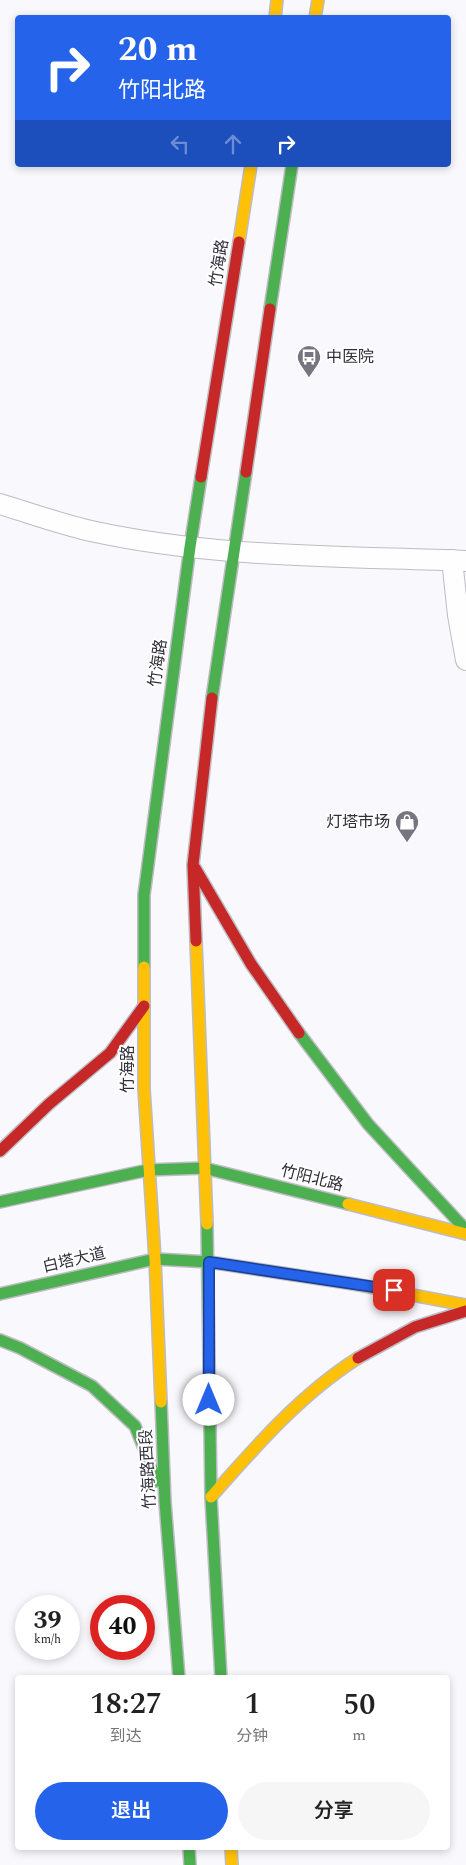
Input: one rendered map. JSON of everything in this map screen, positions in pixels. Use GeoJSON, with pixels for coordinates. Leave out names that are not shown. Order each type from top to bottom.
{"type":"FeatureCollection","features":[{"type":"Feature","properties":{"kind":"main road"},"geometry":{"type":"LineString","coordinates":[[275,15],[277,0]]}},
{"type":"Feature","properties":{"kind":"main road"},"geometry":{"type":"LineString","coordinates":[[316,15],[318,0]]}},
{"type":"Feature","properties":{"kind":"main road","name":"竹海路"},"geometry":{"type":"LineString","coordinates":[[155,1259],[144,1089],[144,895],[190,547],[251,167]]}},
{"type":"Feature","properties":{"kind":"main road"},"geometry":{"type":"LineString","coordinates":[[221,1675],[211,1497],[209,1262],[193,865],[213,690],[292,167]]}},
{"type":"Feature","properties":{"kind":"main road"},"geometry":{"type":"LineString","coordinates":[[193,865],[251,964],[308,1045],[368,1124],[466,1232]]}},
{"type":"Feature","properties":{"kind":"main road"},"geometry":{"type":"LineString","coordinates":[[0,1150],[49,1104],[110,1053],[144,1006]]}},
{"type":"Feature","properties":{"kind":"main road","name":"竹阳北路"},"geometry":{"type":"LineString","coordinates":[[148,1170],[204,1168],[466,1232]]}},
{"type":"Feature","properties":{"kind":"main road"},"geometry":{"type":"LineString","coordinates":[[0,1202],[148,1170]]}},
{"type":"Feature","properties":{"kind":"main road"},"geometry":{"type":"LineString","coordinates":[[155,1259],[209,1262],[377,1288],[466,1305]]}},
{"type":"Feature","properties":{"kind":"main road","name":"白塔大道"},"geometry":{"type":"LineString","coordinates":[[0,1294],[155,1259]]}},
{"type":"Feature","properties":{"kind":"main road","name":"竹海路西段"},"geometry":{"type":"LineString","coordinates":[[155,1259],[165,1502],[179,1675]]}},
{"type":"Feature","properties":{"kind":"main road"},"geometry":{"type":"LineString","coordinates":[[211,1497],[260,1440],[342,1366],[408,1329],[466,1311]]}},
{"type":"Feature","properties":{"kind":"main road"},"geometry":{"type":"LineString","coordinates":[[0,1340],[20,1348],[92,1386],[135,1426],[165,1502]]}},
{"type":"Feature","properties":{"kind":"main road"},"geometry":{"type":"LineString","coordinates":[[189,1850],[190,1865]]}},
{"type":"Feature","properties":{"kind":"main road"},"geometry":{"type":"LineString","coordinates":[[231,1850],[232,1865]]}},
{"type":"Feature","properties":{"kind":"lane"},"geometry":{"type":"LineString","coordinates":[[0,504],[90,531],[190,547],[234,552],[459,560],[458,615],[466,660]]}},
{"type":"Feature","properties":{"kind":"traffic: fast"},"geometry":{"type":"LineString","coordinates":[[270,309],[292,167]]}},
{"type":"Feature","properties":{"kind":"traffic: fast"},"geometry":{"type":"LineString","coordinates":[[212,698],[246,472]]}},
{"type":"Feature","properties":{"kind":"traffic: fast"},"geometry":{"type":"LineString","coordinates":[[144,967],[144,895],[201,477]]}},
{"type":"Feature","properties":{"kind":"traffic: fast"},"geometry":{"type":"LineString","coordinates":[[299,1033],[368,1124],[466,1230]]}},
{"type":"Feature","properties":{"kind":"traffic: fast"},"geometry":{"type":"LineString","coordinates":[[0,1202],[148,1170],[204,1168],[348,1204]]}},
{"type":"Feature","properties":{"kind":"traffic: fast"},"geometry":{"type":"LineString","coordinates":[[207,1224],[211,1497],[221,1675]]}},
{"type":"Feature","properties":{"kind":"traffic: fast"},"geometry":{"type":"LineString","coordinates":[[0,1294],[155,1259],[209,1262],[354,1284]]}},
{"type":"Feature","properties":{"kind":"traffic: fast"},"geometry":{"type":"LineString","coordinates":[[0,1340],[20,1348],[92,1386],[135,1426],[157,1481]]}},
{"type":"Feature","properties":{"kind":"traffic: fast"},"geometry":{"type":"LineString","coordinates":[[161,1402],[165,1502],[179,1675]]}},
{"type":"Feature","properties":{"kind":"traffic: fast"},"geometry":{"type":"LineString","coordinates":[[189,1850],[190,1865]]}},
{"type":"Feature","properties":{"kind":"traffic: slow"},"geometry":{"type":"LineString","coordinates":[[275,15],[277,0]]}},
{"type":"Feature","properties":{"kind":"traffic: slow"},"geometry":{"type":"LineString","coordinates":[[316,15],[318,0]]}},
{"type":"Feature","properties":{"kind":"traffic: slow"},"geometry":{"type":"LineString","coordinates":[[239,242],[251,167]]}},
{"type":"Feature","properties":{"kind":"traffic: slow"},"geometry":{"type":"LineString","coordinates":[[196,941],[207,1224]]}},
{"type":"Feature","properties":{"kind":"traffic: slow"},"geometry":{"type":"LineString","coordinates":[[144,967],[144,1089],[155,1259],[161,1402]]}},
{"type":"Feature","properties":{"kind":"traffic: slow"},"geometry":{"type":"LineString","coordinates":[[348,1204],[466,1234]]}},
{"type":"Feature","properties":{"kind":"traffic: slow"},"geometry":{"type":"LineString","coordinates":[[354,1284],[466,1305]]}},
{"type":"Feature","properties":{"kind":"traffic: slow"},"geometry":{"type":"LineString","coordinates":[[211,1497],[280,1422],[317,1388],[358,1358]]}},
{"type":"Feature","properties":{"kind":"traffic: slow"},"geometry":{"type":"LineString","coordinates":[[231,1850],[232,1865]]}},
{"type":"Feature","properties":{"kind":"traffic: jam"},"geometry":{"type":"LineString","coordinates":[[201,477],[239,242]]}},
{"type":"Feature","properties":{"kind":"traffic: jam"},"geometry":{"type":"LineString","coordinates":[[246,472],[270,309]]}},
{"type":"Feature","properties":{"kind":"traffic: jam"},"geometry":{"type":"LineString","coordinates":[[196,941],[193,865],[212,698]]}},
{"type":"Feature","properties":{"kind":"traffic: jam"},"geometry":{"type":"LineString","coordinates":[[195,868],[251,964],[299,1033]]}},
{"type":"Feature","properties":{"kind":"traffic: jam"},"geometry":{"type":"LineString","coordinates":[[0,1151],[49,1104],[110,1053],[144,1006]]}},
{"type":"Feature","properties":{"kind":"traffic: jam"},"geometry":{"type":"LineString","coordinates":[[358,1358],[415,1327],[466,1311]]}},
{"type":"Feature","properties":{"kind":"place","name":"中医院"},"geometry":{"type":"Point","coordinates":[309,378]}},
{"type":"Feature","properties":{"kind":"place","name":"灯塔市场"},"geometry":{"type":"Point","coordinates":[407,843]}},
{"type":"Feature","properties":{"kind":"route"},"geometry":{"type":"LineString","coordinates":[[209,1400],[209,1262],[394,1290]]}}]}
